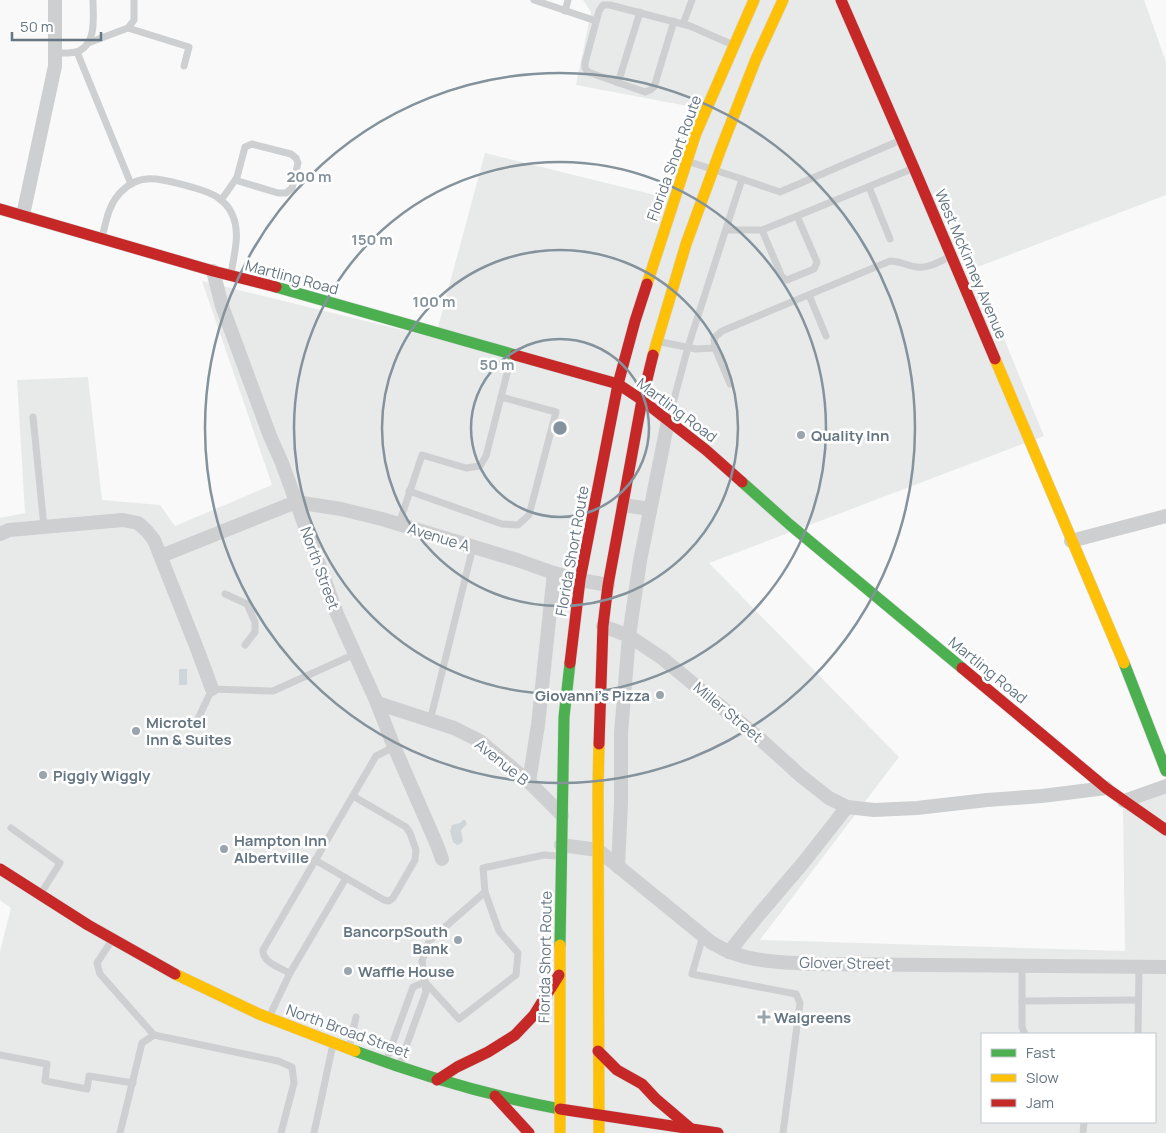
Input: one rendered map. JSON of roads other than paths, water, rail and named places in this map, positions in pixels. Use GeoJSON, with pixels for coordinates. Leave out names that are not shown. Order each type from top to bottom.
{"type":"FeatureCollection","features":[{"type":"Feature","properties":{"kind":"main road","name":"Florida Short Route"},"geometry":{"type":"LineString","coordinates":[[560,1133],[559,975],[564,716],[580,580],[618,384],[634,321],[696,133],[754,0]]}},
{"type":"Feature","properties":{"kind":"main road"},"geometry":{"type":"LineString","coordinates":[[599,1133],[598,789],[603,626],[608,586],[642,400],[657,341],[686,244],[713,170],[756,59],[783,0]]}},
{"type":"Feature","properties":{"kind":"main road","name":"West McKinney Avenue"},"geometry":{"type":"LineString","coordinates":[[841,0],[1095,594],[1166,771]]}},
{"type":"Feature","properties":{"kind":"main road","name":"Martling Road"},"geometry":{"type":"LineString","coordinates":[[0,208],[230,276],[317,298],[618,384],[642,400],[706,450],[736,479],[789,524],[1106,788],[1166,830]]}},
{"type":"Feature","properties":{"kind":"main road","name":"North Broad Street"},"geometry":{"type":"LineString","coordinates":[[0,869],[112,939],[186,980],[244,1007],[349,1049],[437,1080],[495,1096],[599,1117],[718,1133]]}},
{"type":"Feature","properties":{"kind":"main road"},"geometry":{"type":"LineString","coordinates":[[437,1080],[515,1035],[534,1015],[559,975]]}},
{"type":"Feature","properties":{"kind":"main road"},"geometry":{"type":"LineString","coordinates":[[598,1051],[617,1070],[642,1084],[656,1099],[690,1128],[677,1133]]}},
{"type":"Feature","properties":{"kind":"main road"},"geometry":{"type":"LineString","coordinates":[[495,1096],[529,1133]]}},
{"type":"Feature","properties":{"kind":"street"},"geometry":{"type":"LineString","coordinates":[[23,215],[55,66],[55,0]]}},
{"type":"Feature","properties":{"kind":"street","name":"North Street"},"geometry":{"type":"LineString","coordinates":[[213,271],[225,315],[337,614],[377,703],[442,859]]}},
{"type":"Feature","properties":{"kind":"street"},"geometry":{"type":"LineString","coordinates":[[618,867],[621,803],[621,732],[629,636],[640,561],[668,421]]}},
{"type":"Feature","properties":{"kind":"street"},"geometry":{"type":"LineString","coordinates":[[161,556],[296,502]]}},
{"type":"Feature","properties":{"kind":"street","name":"Avenue A"},"geometry":{"type":"LineString","coordinates":[[296,502],[341,509],[399,524],[554,573],[608,586]]}},
{"type":"Feature","properties":{"kind":"street"},"geometry":{"type":"LineString","coordinates":[[622,505],[650,509]]}},
{"type":"Feature","properties":{"kind":"street"},"geometry":{"type":"LineString","coordinates":[[1071,541],[1166,516]]}},
{"type":"Feature","properties":{"kind":"street"},"geometry":{"type":"LineString","coordinates":[[0,534],[9,530],[110,520],[130,521],[138,524],[154,540],[212,689]]}},
{"type":"Feature","properties":{"kind":"street"},"geometry":{"type":"LineString","coordinates":[[529,782],[538,725],[554,573]]}},
{"type":"Feature","properties":{"kind":"street","name":"Miller Street"},"geometry":{"type":"LineString","coordinates":[[603,626],[629,636],[662,658],[815,787],[829,798],[847,807],[874,810],[917,808],[1106,788]]}},
{"type":"Feature","properties":{"kind":"street","name":"Avenue B"},"geometry":{"type":"LineString","coordinates":[[377,703],[454,728],[480,741],[529,782],[562,815]]}},
{"type":"Feature","properties":{"kind":"street"},"geometry":{"type":"LineString","coordinates":[[1124,801],[1166,786]]}},
{"type":"Feature","properties":{"kind":"street"},"geometry":{"type":"LineString","coordinates":[[730,952],[847,807]]}},
{"type":"Feature","properties":{"kind":"street"},"geometry":{"type":"LineString","coordinates":[[561,851],[598,850]]}},
{"type":"Feature","properties":{"kind":"street","name":"Glover Street"},"geometry":{"type":"LineString","coordinates":[[598,850],[712,943],[730,952],[766,960],[809,964],[1166,967]]}},
{"type":"Feature","properties":{"kind":"lane"},"geometry":{"type":"LineString","coordinates":[[88,44],[93,29],[93,0]]}},
{"type":"Feature","properties":{"kind":"lane"},"geometry":{"type":"LineString","coordinates":[[55,53],[78,52],[88,44],[128,28],[134,20],[134,0]]}},
{"type":"Feature","properties":{"kind":"lane"},"geometry":{"type":"LineString","coordinates":[[534,0],[596,21]]}},
{"type":"Feature","properties":{"kind":"lane"},"geometry":{"type":"LineString","coordinates":[[565,11],[568,0]]}},
{"type":"Feature","properties":{"kind":"lane"},"geometry":{"type":"LineString","coordinates":[[682,24],[692,0]]}},
{"type":"Feature","properties":{"kind":"lane"},"geometry":{"type":"LineString","coordinates":[[674,21],[654,88],[645,92],[588,72],[585,68],[596,21],[603,5],[640,12],[674,21],[690,26],[734,46]]}},
{"type":"Feature","properties":{"kind":"lane"},"geometry":{"type":"LineString","coordinates":[[618,83],[640,12]]}},
{"type":"Feature","properties":{"kind":"lane"},"geometry":{"type":"LineString","coordinates":[[128,28],[189,46],[184,66]]}},
{"type":"Feature","properties":{"kind":"lane"},"geometry":{"type":"LineString","coordinates":[[78,52],[132,184]]}},
{"type":"Feature","properties":{"kind":"lane"},"geometry":{"type":"LineString","coordinates":[[687,161],[780,192],[902,140]]}},
{"type":"Feature","properties":{"kind":"lane"},"geometry":{"type":"LineString","coordinates":[[221,200],[235,180],[245,147],[252,144],[291,154],[296,158],[298,164],[292,188],[286,193],[278,193],[235,180]]}},
{"type":"Feature","properties":{"kind":"lane"},"geometry":{"type":"LineString","coordinates":[[726,230],[762,230],[914,168]]}},
{"type":"Feature","properties":{"kind":"lane"},"geometry":{"type":"LineString","coordinates":[[102,238],[107,215],[114,201],[123,190],[132,184],[147,178],[160,179],[208,192],[226,204],[232,213],[236,227],[236,242],[230,276]]}},
{"type":"Feature","properties":{"kind":"lane"},"geometry":{"type":"LineString","coordinates":[[668,421],[688,347],[742,179]]}},
{"type":"Feature","properties":{"kind":"lane"},"geometry":{"type":"LineString","coordinates":[[869,187],[890,239]]}},
{"type":"Feature","properties":{"kind":"lane"},"geometry":{"type":"LineString","coordinates":[[762,230],[782,277],[787,280],[814,269],[817,262],[797,216]]}},
{"type":"Feature","properties":{"kind":"lane"},"geometry":{"type":"LineString","coordinates":[[730,384],[715,348],[714,338],[722,331],[890,261],[897,261],[919,268],[951,256]]}},
{"type":"Feature","properties":{"kind":"lane"},"geometry":{"type":"LineString","coordinates":[[810,295],[826,336]]}},
{"type":"Feature","properties":{"kind":"lane"},"geometry":{"type":"LineString","coordinates":[[657,341],[696,349],[715,348]]}},
{"type":"Feature","properties":{"kind":"lane"},"geometry":{"type":"LineString","coordinates":[[399,524],[422,455],[466,468],[480,466],[486,456],[512,354]]}},
{"type":"Feature","properties":{"kind":"lane"},"geometry":{"type":"LineString","coordinates":[[409,491],[502,524],[518,525],[529,516],[556,412],[501,397]]}},
{"type":"Feature","properties":{"kind":"lane"},"geometry":{"type":"LineString","coordinates":[[33,416],[44,527]]}},
{"type":"Feature","properties":{"kind":"lane"},"geometry":{"type":"LineString","coordinates":[[430,721],[473,547]]}},
{"type":"Feature","properties":{"kind":"lane"},"geometry":{"type":"LineString","coordinates":[[225,594],[247,604],[255,622],[255,632],[245,645]]}},
{"type":"Feature","properties":{"kind":"lane"},"geometry":{"type":"LineString","coordinates":[[198,718],[212,689],[273,691],[355,654]]}},
{"type":"Feature","properties":{"kind":"lane"},"geometry":{"type":"LineString","coordinates":[[290,973],[265,959],[263,950],[376,756],[394,747]]}},
{"type":"Feature","properties":{"kind":"lane"},"geometry":{"type":"LineString","coordinates":[[315,860],[384,900],[389,901],[393,898],[415,860],[416,850],[410,833],[406,827],[353,796]]}},
{"type":"Feature","properties":{"kind":"lane"},"geometry":{"type":"LineString","coordinates":[[11,828],[60,863],[40,895]]}},
{"type":"Feature","properties":{"kind":"lane"},"geometry":{"type":"LineString","coordinates":[[425,982],[459,1019],[516,975],[518,954],[500,931],[485,892],[483,868],[561,851]]}},
{"type":"Feature","properties":{"kind":"lane"},"geometry":{"type":"LineString","coordinates":[[268,1017],[290,973],[346,878]]}},
{"type":"Feature","properties":{"kind":"lane"},"geometry":{"type":"LineString","coordinates":[[398,1066],[426,992],[422,961],[429,941],[485,892]]}},
{"type":"Feature","properties":{"kind":"lane"},"geometry":{"type":"LineString","coordinates":[[703,936],[692,974],[796,994],[798,998],[800,1003],[783,1133]]}},
{"type":"Feature","properties":{"kind":"lane"},"geometry":{"type":"LineString","coordinates":[[112,939],[98,963],[100,974],[154,1035],[278,1061],[292,1067],[294,1083],[281,1133]]}},
{"type":"Feature","properties":{"kind":"lane"},"geometry":{"type":"LineString","coordinates":[[1022,966],[1022,1027],[1025,1033]]}},
{"type":"Feature","properties":{"kind":"lane"},"geometry":{"type":"LineString","coordinates":[[1138,1033],[1139,967]]}},
{"type":"Feature","properties":{"kind":"lane"},"geometry":{"type":"LineString","coordinates":[[386,1062],[413,987],[425,982]]}},
{"type":"Feature","properties":{"kind":"lane"},"geometry":{"type":"LineString","coordinates":[[1022,1002],[1138,1000]]}},
{"type":"Feature","properties":{"kind":"lane"},"geometry":{"type":"LineString","coordinates":[[349,1049],[356,1017]]}},
{"type":"Feature","properties":{"kind":"lane"},"geometry":{"type":"LineString","coordinates":[[120,1133],[142,1043],[154,1035]]}},
{"type":"Feature","properties":{"kind":"lane"},"geometry":{"type":"LineString","coordinates":[[314,1133],[333,1043]]}},
{"type":"Feature","properties":{"kind":"lane"},"geometry":{"type":"LineString","coordinates":[[0,1055],[47,1064],[45,1081],[87,1089],[89,1076],[132,1083]]}},
{"type":"Feature","properties":{"kind":"place","name":"Quality Inn"},"geometry":{"type":"Point","coordinates":[801,435]}},
{"type":"Feature","properties":{"kind":"place","name":"Giovanni's Pizza"},"geometry":{"type":"Point","coordinates":[660,695]}},
{"type":"Feature","properties":{"kind":"place","name":"Microtel Inn & Suites"},"geometry":{"type":"Point","coordinates":[136,731]}},
{"type":"Feature","properties":{"kind":"place","name":"Piggly Wiggly"},"geometry":{"type":"Point","coordinates":[43,775]}},
{"type":"Feature","properties":{"kind":"place","name":"Hampton Inn Albertville"},"geometry":{"type":"Point","coordinates":[224,849]}},
{"type":"Feature","properties":{"kind":"place","name":"BancorpSouth Bank"},"geometry":{"type":"Point","coordinates":[458,940]}},
{"type":"Feature","properties":{"kind":"place","name":"Waffle House"},"geometry":{"type":"Point","coordinates":[348,971]}},
{"type":"Feature","properties":{"kind":"place","name":"Walgreens"},"geometry":{"type":"Point","coordinates":[764,1017]}}]}
